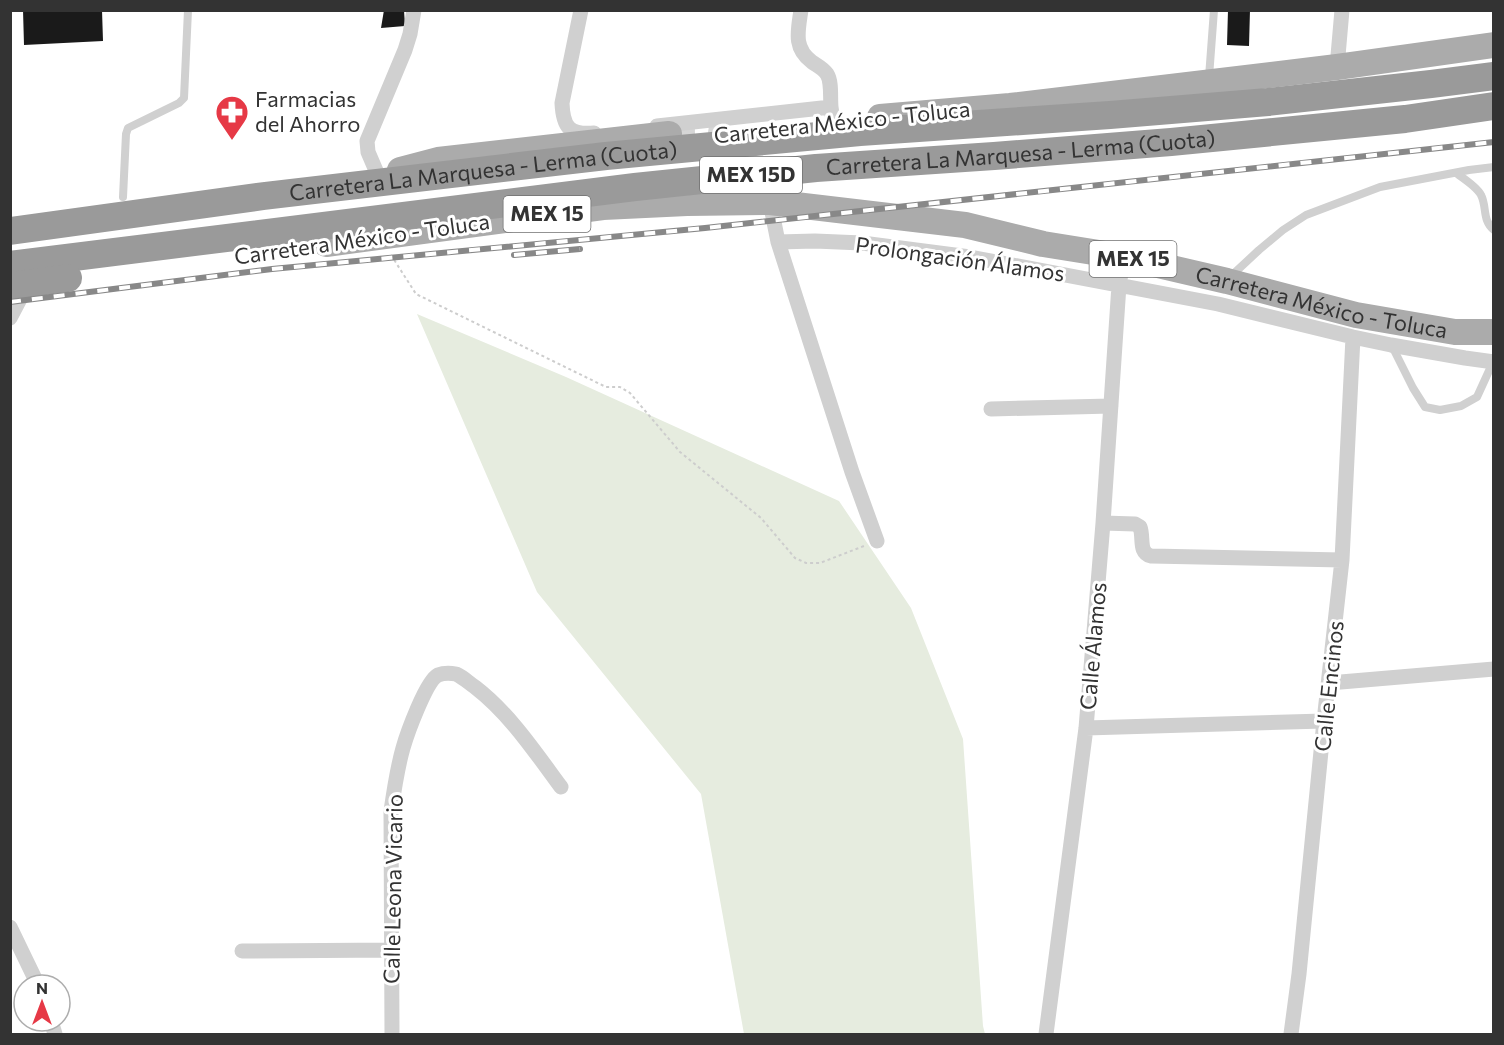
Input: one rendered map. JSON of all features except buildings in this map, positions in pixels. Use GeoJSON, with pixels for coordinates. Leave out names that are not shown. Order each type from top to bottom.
{"type":"FeatureCollection","features":[{"type":"Feature","properties":{"kind":"highway","name":"Carretera La Marquesa - Lerma (Cuota)"},"geometry":{"type":"LineString","coordinates":[[10,231],[264,196],[606,156],[860,132],[1268,102],[1494,76]]}},
{"type":"Feature","properties":{"kind":"highway","name":"Carretera La Marquesa - Lerma (Cuota)"},"geometry":{"type":"LineString","coordinates":[[10,265],[634,187],[816,168],[1172,142],[1405,119],[1494,106]]}},
{"type":"Feature","properties":{"kind":"highway","name":"Carretera México - Toluca"},"geometry":{"type":"LineString","coordinates":[[10,211],[123,197],[389,171]]}},
{"type":"Feature","properties":{"kind":"highway","name":"Carretera México - Toluca"},"geometry":{"type":"LineString","coordinates":[[22,284],[326,244]]}},
{"type":"Feature","properties":{"kind":"main road","name":"Carretera México - Toluca"},"geometry":{"type":"LineString","coordinates":[[389,171],[832,114],[1010,106],[1336,67],[1494,45]]}},
{"type":"Feature","properties":{"kind":"main road"},"geometry":{"type":"LineString","coordinates":[[389,171],[438,160],[669,134]]}},
{"type":"Feature","properties":{"kind":"main road","name":"Carretera México - Toluca"},"geometry":{"type":"LineString","coordinates":[[326,244],[603,207],[770,202],[965,225],[1043,244],[1124,257],[1227,280],[1356,315],[1455,332],[1494,332]]}},
{"type":"Feature","properties":{"kind":"main road"},"geometry":{"type":"LineString","coordinates":[[326,244],[435,240],[673,216]]}},
{"type":"Feature","properties":{"kind":"street"},"geometry":{"type":"LineString","coordinates":[[389,171],[368,152],[367,141],[405,50],[414,10]]}},
{"type":"Feature","properties":{"kind":"street"},"geometry":{"type":"LineString","coordinates":[[581,10],[562,103],[566,125],[576,132],[591,134],[832,114],[829,78],[826,72],[800,49],[798,31],[801,10]]}},
{"type":"Feature","properties":{"kind":"street"},"geometry":{"type":"LineString","coordinates":[[1336,67],[1342,10]]}},
{"type":"Feature","properties":{"kind":"street"},"geometry":{"type":"LineString","coordinates":[[770,202],[778,242],[852,472],[877,541]]}},
{"type":"Feature","properties":{"kind":"street","name":"Prolongación Álamos"},"geometry":{"type":"LineString","coordinates":[[778,242],[862,243],[970,257],[1218,304],[1391,345],[1493,362]]}},
{"type":"Feature","properties":{"kind":"street","name":"Calle Álamos"},"geometry":{"type":"LineString","coordinates":[[1046,1035],[1086,728],[1119,285],[1124,257]]}},
{"type":"Feature","properties":{"kind":"street"},"geometry":{"type":"LineString","coordinates":[[10,318],[20,299],[22,284]]}},
{"type":"Feature","properties":{"kind":"street","name":"Calle Encinos"},"geometry":{"type":"LineString","coordinates":[[1291,1035],[1342,560],[1353,337]]}},
{"type":"Feature","properties":{"kind":"street"},"geometry":{"type":"LineString","coordinates":[[991,409],[1111,406]]}},
{"type":"Feature","properties":{"kind":"street"},"geometry":{"type":"LineString","coordinates":[[1103,523],[1134,524],[1140,527],[1143,551],[1146,555],[1151,556],[1342,560]]}},
{"type":"Feature","properties":{"kind":"street"},"geometry":{"type":"LineString","coordinates":[[1329,683],[1494,669]]}},
{"type":"Feature","properties":{"kind":"street","name":"Calle Leona Vicario"},"geometry":{"type":"LineString","coordinates":[[392,1035],[391,811],[403,747],[422,698],[435,676],[452,673],[482,693],[526,739],[561,787]]}},
{"type":"Feature","properties":{"kind":"street"},"geometry":{"type":"LineString","coordinates":[[1086,728],[1324,721]]}},
{"type":"Feature","properties":{"kind":"street"},"geometry":{"type":"LineString","coordinates":[[10,927],[32,973]]}},
{"type":"Feature","properties":{"kind":"street"},"geometry":{"type":"LineString","coordinates":[[242,951],[392,950]]}},
{"type":"Feature","properties":{"kind":"lane"},"geometry":{"type":"LineString","coordinates":[[123,197],[128,128],[179,103],[184,98],[188,10]]}},
{"type":"Feature","properties":{"kind":"lane"},"geometry":{"type":"LineString","coordinates":[[1209,81],[1214,10]]}},
{"type":"Feature","properties":{"kind":"lane"},"geometry":{"type":"LineString","coordinates":[[1227,280],[1259,249],[1306,215],[1380,187],[1494,167]]}},
{"type":"Feature","properties":{"kind":"lane"},"geometry":{"type":"LineString","coordinates":[[1456,172],[1481,195],[1486,219],[1494,230]]}},
{"type":"Feature","properties":{"kind":"lane"},"geometry":{"type":"LineString","coordinates":[[1391,345],[1425,407],[1440,410],[1461,406],[1477,397],[1493,362]]}},
{"type":"Feature","properties":{"kind":"path"},"geometry":{"type":"LineString","coordinates":[[389,251],[416,294],[606,387],[620,387],[630,393],[680,452],[761,518],[795,558],[806,563],[820,563],[877,541]]}},
{"type":"Feature","properties":{"kind":"shaded area"},"geometry":{"type":"Polygon","coordinates":[[[417,314],[566,377],[839,501],[911,608],[963,739],[985,1034],[744,1034],[701,794],[537,592],[417,314]]]}},
{"type":"Feature","properties":{"kind":"tunnel"},"geometry":{"type":"LineString","coordinates":[[669,134],[703,132],[716,135],[729,145],[738,169],[735,185],[730,194]]}},
{"type":"Feature","properties":{"kind":"railway"},"geometry":{"type":"LineString","coordinates":[[10,302],[272,269],[705,228],[1494,142]]}},
{"type":"Feature","properties":{"kind":"railway"},"geometry":{"type":"LineString","coordinates":[[514,255],[580,249]]}},
{"type":"Feature","properties":{"kind":"place","name":"Farmacias del Ahorro"},"geometry":{"type":"Point","coordinates":[232,141]}}]}
